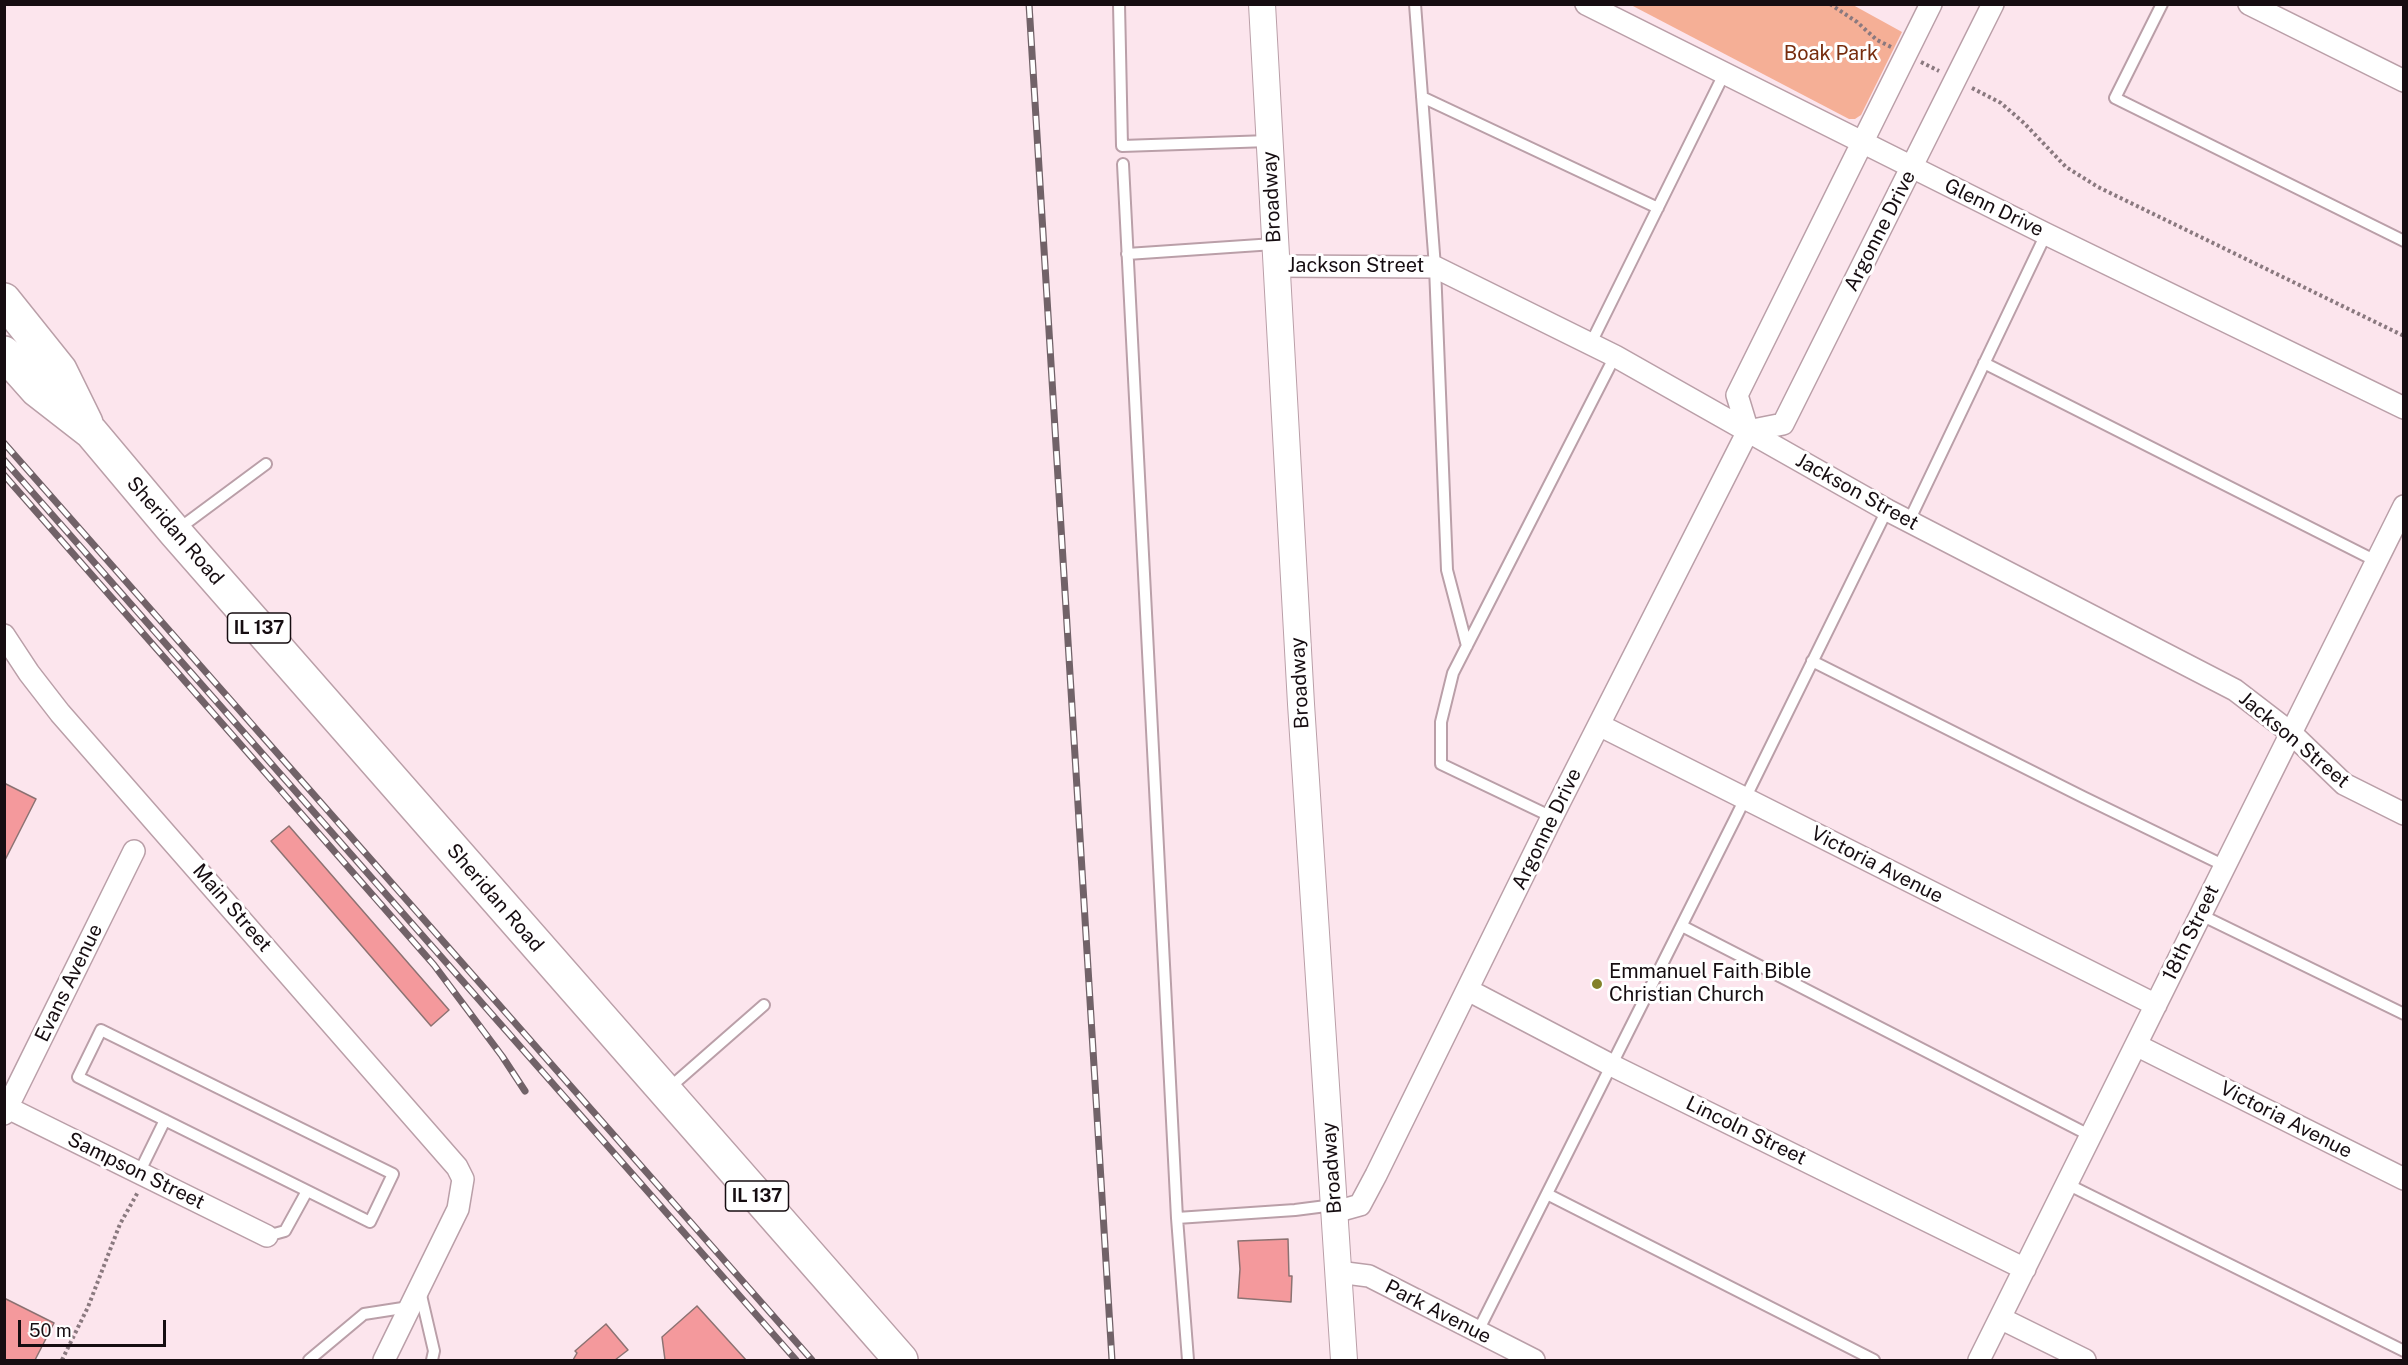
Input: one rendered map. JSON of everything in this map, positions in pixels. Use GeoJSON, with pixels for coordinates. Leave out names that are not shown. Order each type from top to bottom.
{"type":"FeatureCollection","features":[{"type":"Feature","properties":{"kind":"highway","name":"Sheridan Road"},"geometry":{"type":"LineString","coordinates":[[4,300],[60,370],[91,432]]}},
{"type":"Feature","properties":{"kind":"highway","name":"Sheridan Road"},"geometry":{"type":"LineString","coordinates":[[4,353],[37,390],[91,432],[175,532],[901,1360]]}},
{"type":"Feature","properties":{"kind":"street","name":"Broadway"},"geometry":{"type":"LineString","coordinates":[[1262,4],[1301,704],[1344,1360]]}},
{"type":"Feature","properties":{"kind":"street","name":"Glenn Drive"},"geometry":{"type":"LineString","coordinates":[[1586,4],[2046,234],[2403,408]]}},
{"type":"Feature","properties":{"kind":"street"},"geometry":{"type":"LineString","coordinates":[[1748,431],[1737,395],[1931,4]]}},
{"type":"Feature","properties":{"kind":"street","name":"Argonne Drive"},"geometry":{"type":"LineString","coordinates":[[1335,1209],[1360,1205],[1552,817],[1748,431],[1784,424],[1993,4]]}},
{"type":"Feature","properties":{"kind":"street"},"geometry":{"type":"LineString","coordinates":[[2249,4],[2403,81]]}},
{"type":"Feature","properties":{"kind":"street","name":"Jackson Street"},"geometry":{"type":"LineString","coordinates":[[1275,255],[1435,267],[1615,356],[1887,510],[2235,690],[2291,734],[2344,784],[2403,814]]}},
{"type":"Feature","properties":{"kind":"street","name":"18th Street"},"geometry":{"type":"LineString","coordinates":[[1979,1360],[2403,506]]}},
{"type":"Feature","properties":{"kind":"street","name":"Main Street"},"geometry":{"type":"LineString","coordinates":[[4,635],[36,683],[60,713],[331,1020],[457,1167],[463,1179],[458,1209],[419,1288]]}},
{"type":"Feature","properties":{"kind":"street","name":"Victoria Avenue"},"geometry":{"type":"LineString","coordinates":[[1599,725],[2156,1005]]}},
{"type":"Feature","properties":{"kind":"street","name":"Evans Avenue"},"geometry":{"type":"LineString","coordinates":[[6,1109],[134,851]]}},
{"type":"Feature","properties":{"kind":"street","name":"Lincoln Street"},"geometry":{"type":"LineString","coordinates":[[1468,990],[1611,1065],[2025,1269]]}},
{"type":"Feature","properties":{"kind":"street","name":"Victoria Avenue"},"geometry":{"type":"LineString","coordinates":[[2136,1045],[2403,1179]]}},
{"type":"Feature","properties":{"kind":"street","name":"Sampson Street"},"geometry":{"type":"LineString","coordinates":[[6,1109],[267,1236]]}},
{"type":"Feature","properties":{"kind":"street","name":"Park Avenue"},"geometry":{"type":"LineString","coordinates":[[1338,1272],[1369,1276],[1477,1333],[1509,1354],[1534,1360]]}},
{"type":"Feature","properties":{"kind":"street"},"geometry":{"type":"LineString","coordinates":[[384,1360],[419,1288]]}},
{"type":"Feature","properties":{"kind":"street"},"geometry":{"type":"LineString","coordinates":[[2000,1318],[2085,1360]]}},
{"type":"Feature","properties":{"kind":"lane"},"geometry":{"type":"LineString","coordinates":[[1119,4],[1122,146],[1269,141]]}},
{"type":"Feature","properties":{"kind":"lane"},"geometry":{"type":"LineString","coordinates":[[1415,4],[1435,267],[1447,570],[1467,646]]}},
{"type":"Feature","properties":{"kind":"lane"},"geometry":{"type":"LineString","coordinates":[[2162,4],[2115,98],[2403,241]]}},
{"type":"Feature","properties":{"kind":"lane"},"geometry":{"type":"LineString","coordinates":[[1590,345],[1724,74]]}},
{"type":"Feature","properties":{"kind":"lane"},"geometry":{"type":"LineString","coordinates":[[1422,97],[1658,208]]}},
{"type":"Feature","properties":{"kind":"lane"},"geometry":{"type":"LineString","coordinates":[[1123,164],[1176,1218],[1188,1360]]}},
{"type":"Feature","properties":{"kind":"lane"},"geometry":{"type":"LineString","coordinates":[[1909,521],[2046,234]]}},
{"type":"Feature","properties":{"kind":"lane"},"geometry":{"type":"LineString","coordinates":[[1127,254],[1275,255]]}},
{"type":"Feature","properties":{"kind":"lane"},"geometry":{"type":"LineString","coordinates":[[1552,817],[1441,764],[1441,722],[1453,673],[1615,356]]}},
{"type":"Feature","properties":{"kind":"lane"},"geometry":{"type":"LineString","coordinates":[[1984,363],[2376,561]]}},
{"type":"Feature","properties":{"kind":"lane"},"geometry":{"type":"LineString","coordinates":[[175,532],[266,464]]}},
{"type":"Feature","properties":{"kind":"lane"},"geometry":{"type":"LineString","coordinates":[[1477,1333],[1682,926],[1887,510]]}},
{"type":"Feature","properties":{"kind":"lane"},"geometry":{"type":"LineString","coordinates":[[1812,661],[2225,866]]}},
{"type":"Feature","properties":{"kind":"lane"},"geometry":{"type":"LineString","coordinates":[[2200,915],[2403,1014]]}},
{"type":"Feature","properties":{"kind":"lane"},"geometry":{"type":"LineString","coordinates":[[1682,926],[2091,1136]]}},
{"type":"Feature","properties":{"kind":"lane"},"geometry":{"type":"LineString","coordinates":[[665,1091],[764,1005]]}},
{"type":"Feature","properties":{"kind":"lane"},"geometry":{"type":"LineString","coordinates":[[101,1030],[393,1174],[370,1222],[307,1191],[78,1077],[101,1030]]}},
{"type":"Feature","properties":{"kind":"lane"},"geometry":{"type":"LineString","coordinates":[[142,1174],[165,1120]]}},
{"type":"Feature","properties":{"kind":"lane"},"geometry":{"type":"LineString","coordinates":[[2067,1184],[2403,1351]]}},
{"type":"Feature","properties":{"kind":"lane"},"geometry":{"type":"LineString","coordinates":[[267,1236],[285,1231],[307,1191]]}},
{"type":"Feature","properties":{"kind":"lane"},"geometry":{"type":"LineString","coordinates":[[1546,1194],[1874,1360]]}},
{"type":"Feature","properties":{"kind":"lane"},"geometry":{"type":"LineString","coordinates":[[1176,1218],[1335,1209]]}},
{"type":"Feature","properties":{"kind":"lane"},"geometry":{"type":"LineString","coordinates":[[419,1288],[434,1351],[432,1360]]}},
{"type":"Feature","properties":{"kind":"lane"},"geometry":{"type":"LineString","coordinates":[[309,1360],[364,1314],[409,1307]]}},
{"type":"Feature","properties":{"kind":"path"},"geometry":{"type":"LineString","coordinates":[[1830,4],[1857,22],[1877,40],[1892,47]]}},
{"type":"Feature","properties":{"kind":"path"},"geometry":{"type":"LineString","coordinates":[[1915,58],[1943,74]]}},
{"type":"Feature","properties":{"kind":"path"},"geometry":{"type":"LineString","coordinates":[[1972,87],[2001,103],[2024,123],[2066,167],[2098,187],[2403,336]]}},
{"type":"Feature","properties":{"kind":"path"},"geometry":{"type":"LineString","coordinates":[[62,1360],[88,1307],[142,1174]]}},
{"type":"Feature","properties":{"kind":"green space","name":"Boak Park"},"geometry":{"type":"Polygon","coordinates":[[[1631,5],[1853,5],[1902,32],[1861,115],[1855,119],[1849,119],[1631,5]]]}},
{"type":"Feature","properties":{"kind":"building"},"geometry":{"type":"Polygon","coordinates":[[[4,783],[36,799],[4,862],[4,783]]]}},
{"type":"Feature","properties":{"kind":"building"},"geometry":{"type":"Polygon","coordinates":[[[289,826],[449,1010],[431,1026],[271,841],[289,826]]]}},
{"type":"Feature","properties":{"kind":"building"},"geometry":{"type":"Polygon","coordinates":[[[1288,1239],[1289,1276],[1292,1276],[1291,1302],[1238,1298],[1240,1269],[1238,1241],[1288,1239]]]}},
{"type":"Feature","properties":{"kind":"building"},"geometry":{"type":"Polygon","coordinates":[[[4,1298],[54,1323],[35,1360],[4,1360],[4,1298]]]}},
{"type":"Feature","properties":{"kind":"building"},"geometry":{"type":"Polygon","coordinates":[[[697,1306],[746,1360],[665,1360],[662,1337],[697,1306]]]}},
{"type":"Feature","properties":{"kind":"building"},"geometry":{"type":"Polygon","coordinates":[[[606,1324],[628,1350],[615,1360],[573,1360],[577,1353],[575,1351],[606,1324]]]}},
{"type":"Feature","properties":{"kind":"railway"},"geometry":{"type":"LineString","coordinates":[[1029,4],[1112,1360]]}},
{"type":"Feature","properties":{"kind":"railway"},"geometry":{"type":"LineString","coordinates":[[4,443],[812,1360]]}},
{"type":"Feature","properties":{"kind":"railway"},"geometry":{"type":"LineString","coordinates":[[4,460],[796,1360]]}},
{"type":"Feature","properties":{"kind":"railway"},"geometry":{"type":"LineString","coordinates":[[4,475],[434,965],[502,1056],[525,1091]]}},
{"type":"Feature","properties":{"kind":"place","name":"Emmanuel Faith Bible Christian Church"},"geometry":{"type":"Point","coordinates":[1597,984]}}]}
